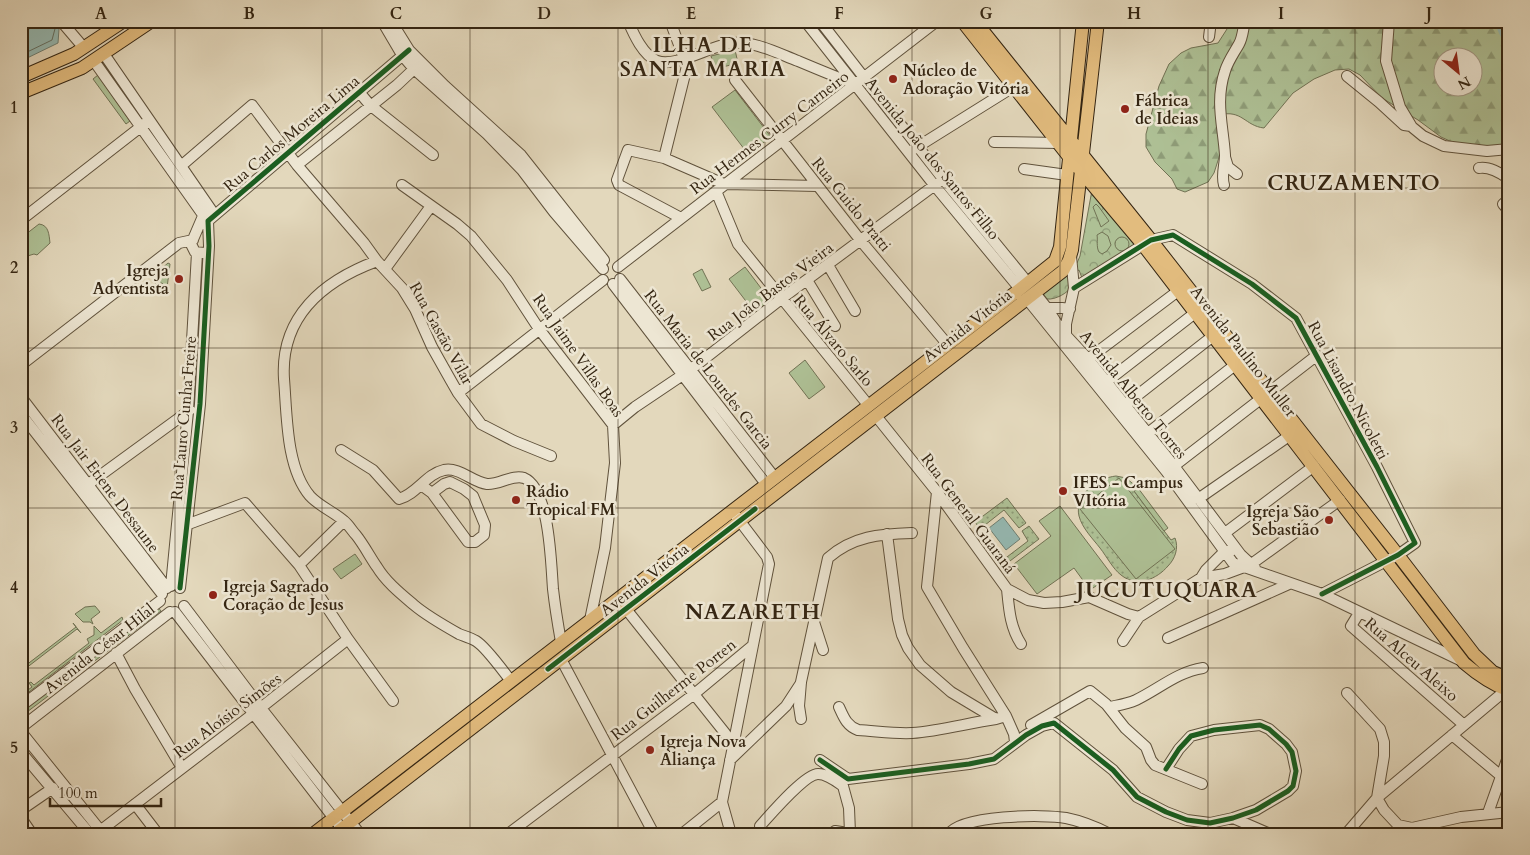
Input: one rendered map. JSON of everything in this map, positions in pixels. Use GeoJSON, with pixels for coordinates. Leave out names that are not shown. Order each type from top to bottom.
{"type":"FeatureCollection","features":[{"type":"Feature","properties":{"kind":"main road"},"geometry":{"type":"LineString","coordinates":[[21,77],[59,62],[124,21]]}},
{"type":"Feature","properties":{"kind":"main road"},"geometry":{"type":"LineString","coordinates":[[21,93],[66,76],[99,58],[152,21]]}},
{"type":"Feature","properties":{"kind":"main road","name":"Avenida Paulino Muller"},"geometry":{"type":"LineString","coordinates":[[962,21],[1019,84],[1048,111],[1065,142]]}},
{"type":"Feature","properties":{"kind":"main road","name":"Avenida Paulino Muller"},"geometry":{"type":"LineString","coordinates":[[975,21],[1019,84],[1065,142],[1083,157],[1265,396],[1393,558],[1474,654],[1508,687]]}},
{"type":"Feature","properties":{"kind":"main road","name":"Avenida Vitória"},"geometry":{"type":"LineString","coordinates":[[342,824],[511,681],[561,642],[770,481],[872,411],[1028,291],[1055,261],[1059,252],[1069,157],[1065,142],[1074,108],[1083,21]]}},
{"type":"Feature","properties":{"kind":"main road","name":"Avenida Vitória"},"geometry":{"type":"LineString","coordinates":[[313,834],[342,824],[740,521],[948,345],[1028,291],[1062,271],[1071,255],[1098,21]]}},
{"type":"Feature","properties":{"kind":"main road"},"geometry":{"type":"LineString","coordinates":[[99,58],[97,49],[105,34]]}},
{"type":"Feature","properties":{"kind":"main road"},"geometry":{"type":"LineString","coordinates":[[1048,111],[1062,113],[1074,108]]}},
{"type":"Feature","properties":{"kind":"main road","name":"Avenida Paulino Muller"},"geometry":{"type":"LineString","coordinates":[[1069,157],[1147,242],[1178,292],[1235,365],[1265,396],[1289,436],[1340,500],[1393,558],[1464,662],[1483,679],[1508,687]]}},
{"type":"Feature","properties":{"kind":"main road"},"geometry":{"type":"LineString","coordinates":[[561,659],[559,654],[560,648],[572,634]]}},
{"type":"Feature","properties":{"kind":"street"},"geometry":{"type":"LineString","coordinates":[[61,21],[84,48]]}},
{"type":"Feature","properties":{"kind":"street","name":"Rua Maria de Lourdes Garcia"},"geometry":{"type":"LineString","coordinates":[[382,21],[404,50],[445,86],[476,120]]}},
{"type":"Feature","properties":{"kind":"street","name":"Rua Maria de Lourdes Garcia"},"geometry":{"type":"LineString","coordinates":[[391,21],[414,69],[521,154],[609,275],[770,481]]}},
{"type":"Feature","properties":{"kind":"street"},"geometry":{"type":"LineString","coordinates":[[628,21],[641,46],[657,61],[667,62],[684,58],[731,43],[757,45],[856,85]]}},
{"type":"Feature","properties":{"kind":"street"},"geometry":{"type":"LineString","coordinates":[[664,158],[687,66],[670,21]]}},
{"type":"Feature","properties":{"kind":"street","name":"Avenida João dos Santos Filho"},"geometry":{"type":"LineString","coordinates":[[805,21],[1028,291]]}},
{"type":"Feature","properties":{"kind":"street","name":"Avenida João dos Santos Filho"},"geometry":{"type":"LineString","coordinates":[[820,21],[864,78],[913,150]]}},
{"type":"Feature","properties":{"kind":"street","name":"Rua Hermes Curry Carneiro"},"geometry":{"type":"LineString","coordinates":[[609,275],[611,264],[618,267],[937,21]]}},
{"type":"Feature","properties":{"kind":"street"},"geometry":{"type":"LineString","coordinates":[[1209,37],[1211,21]]}},
{"type":"Feature","properties":{"kind":"street"},"geometry":{"type":"LineString","coordinates":[[1237,174],[1228,167],[1225,157],[1219,95],[1224,71],[1240,42],[1245,21]]}},
{"type":"Feature","properties":{"kind":"street"},"geometry":{"type":"LineString","coordinates":[[1389,21],[1386,61],[1400,107],[1412,126],[1423,136],[1444,146],[1487,151],[1509,148]]}},
{"type":"Feature","properties":{"kind":"street","name":"Rua Carlos Moreira Lima"},"geometry":{"type":"LineString","coordinates":[[209,215],[359,92],[404,50]]}},
{"type":"Feature","properties":{"kind":"street","name":"Rua Carlos Moreira Lima"},"geometry":{"type":"LineString","coordinates":[[286,151],[404,50]]}},
{"type":"Feature","properties":{"kind":"street"},"geometry":{"type":"LineString","coordinates":[[99,58],[209,215]]}},
{"type":"Feature","properties":{"kind":"street"},"geometry":{"type":"LineString","coordinates":[[297,165],[414,69]]}},
{"type":"Feature","properties":{"kind":"street"},"geometry":{"type":"LineString","coordinates":[[1347,76],[1404,125],[1412,126]]}},
{"type":"Feature","properties":{"kind":"street","name":"Rua Guido Pratti"},"geometry":{"type":"LineString","coordinates":[[736,80],[860,241],[948,345]]}},
{"type":"Feature","properties":{"kind":"street"},"geometry":{"type":"LineString","coordinates":[[913,150],[1019,84]]}},
{"type":"Feature","properties":{"kind":"street"},"geometry":{"type":"LineString","coordinates":[[359,92],[370,105],[433,155]]}},
{"type":"Feature","properties":{"kind":"street","name":"Rua Gastão Vilar"},"geometry":{"type":"LineString","coordinates":[[182,166],[252,105],[297,165],[364,243],[376,261],[385,268],[402,288],[415,309],[432,347],[458,393],[483,427],[551,456]]}},
{"type":"Feature","properties":{"kind":"street"},"geometry":{"type":"LineString","coordinates":[[146,123],[182,166],[209,215],[208,246],[203,253],[194,245]]}},
{"type":"Feature","properties":{"kind":"street"},"geometry":{"type":"LineString","coordinates":[[21,220],[146,123]]}},
{"type":"Feature","properties":{"kind":"street"},"geometry":{"type":"LineString","coordinates":[[994,142],[1065,142]]}},
{"type":"Feature","properties":{"kind":"street"},"geometry":{"type":"LineString","coordinates":[[681,218],[619,185],[617,180],[628,150],[664,158],[720,188],[817,186]]}},
{"type":"Feature","properties":{"kind":"street"},"geometry":{"type":"LineString","coordinates":[[1224,185],[1222,178],[1225,157]]}},
{"type":"Feature","properties":{"kind":"street"},"geometry":{"type":"LineString","coordinates":[[1478,168],[1482,167],[1493,170],[1509,179]]}},
{"type":"Feature","properties":{"kind":"street"},"geometry":{"type":"LineString","coordinates":[[1024,169],[1067,175]]}},
{"type":"Feature","properties":{"kind":"street","name":"Rua João Bastos Vieira"},"geometry":{"type":"LineString","coordinates":[[613,425],[686,373],[781,299],[939,183]]}},
{"type":"Feature","properties":{"kind":"street","name":"Rua Jaime Villas Boas"},"geometry":{"type":"LineString","coordinates":[[402,185],[471,236],[518,296],[539,329],[613,425],[615,462],[605,548],[590,620]]}},
{"type":"Feature","properties":{"kind":"street","name":"Rua Álvaro Sarlo"},"geometry":{"type":"LineString","coordinates":[[720,188],[738,244],[872,411]]}},
{"type":"Feature","properties":{"kind":"street"},"geometry":{"type":"LineString","coordinates":[[1509,199],[1503,204],[1509,211]]}},
{"type":"Feature","properties":{"kind":"street"},"geometry":{"type":"LineString","coordinates":[[385,268],[431,206]]}},
{"type":"Feature","properties":{"kind":"street"},"geometry":{"type":"LineString","coordinates":[[194,245],[209,215]]}},
{"type":"Feature","properties":{"kind":"street","name":"Rua Lisandro Nicoletti"},"geometry":{"type":"LineString","coordinates":[[1147,242],[1173,235],[1252,284],[1296,318],[1377,467],[1415,543],[1393,558]]}},
{"type":"Feature","properties":{"kind":"street"},"geometry":{"type":"LineString","coordinates":[[21,365],[90,310],[164,256],[184,250],[194,245],[203,237],[208,246]]}},
{"type":"Feature","properties":{"kind":"street"},"geometry":{"type":"LineString","coordinates":[[1074,288],[1147,242]]}},
{"type":"Feature","properties":{"kind":"street","name":"Rua Lauro Cunha Freire"},"geometry":{"type":"LineString","coordinates":[[181,525],[188,411],[194,245]]}},
{"type":"Feature","properties":{"kind":"street","name":"Rua Lauro Cunha Freire"},"geometry":{"type":"LineString","coordinates":[[168,592],[181,525],[200,404],[208,246]]}},
{"type":"Feature","properties":{"kind":"street"},"geometry":{"type":"LineString","coordinates":[[1062,330],[1070,310],[1074,288],[1071,255]]}},
{"type":"Feature","properties":{"kind":"street"},"geometry":{"type":"LineString","coordinates":[[376,261],[356,269],[318,294],[308,304],[293,327],[286,346],[283,370],[287,422],[296,472],[311,497],[344,521],[361,542],[378,569],[393,586],[414,606],[434,620],[478,642],[511,681]]}},
{"type":"Feature","properties":{"kind":"street"},"geometry":{"type":"LineString","coordinates":[[828,265],[855,311]]}},
{"type":"Feature","properties":{"kind":"street"},"geometry":{"type":"LineString","coordinates":[[458,393],[609,275]]}},
{"type":"Feature","properties":{"kind":"street"},"geometry":{"type":"LineString","coordinates":[[807,280],[835,326]]}},
{"type":"Feature","properties":{"kind":"street","name":"Avenida Alberto Torres"},"geometry":{"type":"LineString","coordinates":[[1028,291],[1047,308],[1233,563],[1247,566],[1264,575],[1322,594],[1464,662]]}},
{"type":"Feature","properties":{"kind":"street","name":"Avenida Alberto Torres"},"geometry":{"type":"LineString","coordinates":[[1028,291],[1088,359],[1102,385],[1125,405],[1148,433],[1241,554],[1247,566]]}},
{"type":"Feature","properties":{"kind":"street"},"geometry":{"type":"LineString","coordinates":[[1088,359],[1178,292]]}},
{"type":"Feature","properties":{"kind":"street"},"geometry":{"type":"LineString","coordinates":[[1047,308],[1070,310]]}},
{"type":"Feature","properties":{"kind":"street"},"geometry":{"type":"LineString","coordinates":[[1102,385],[1195,313]]}},
{"type":"Feature","properties":{"kind":"street"},"geometry":{"type":"LineString","coordinates":[[1125,405],[1213,336]]}},
{"type":"Feature","properties":{"kind":"street"},"geometry":{"type":"LineString","coordinates":[[1174,466],[1316,356]]}},
{"type":"Feature","properties":{"kind":"street"},"geometry":{"type":"LineString","coordinates":[[1148,433],[1235,365]]}},
{"type":"Feature","properties":{"kind":"street","name":"Rua Jair Etiene Dessaune"},"geometry":{"type":"LineString","coordinates":[[21,397],[84,488]]}},
{"type":"Feature","properties":{"kind":"street"},"geometry":{"type":"LineString","coordinates":[[84,488],[200,404]]}},
{"type":"Feature","properties":{"kind":"street","name":"Rua General Guaraná"},"geometry":{"type":"LineString","coordinates":[[872,411],[937,492],[1007,589],[1028,600],[1044,603],[1089,597],[1139,617]]}},
{"type":"Feature","properties":{"kind":"street","name":"Rua Jair Etiene Dessaune"},"geometry":{"type":"LineString","coordinates":[[21,414],[168,592],[164,609],[173,612]]}},
{"type":"Feature","properties":{"kind":"street"},"geometry":{"type":"LineString","coordinates":[[1198,499],[1289,436]]}},
{"type":"Feature","properties":{"kind":"street"},"geometry":{"type":"LineString","coordinates":[[340,450],[373,470],[399,499],[408,496],[434,474],[450,470],[460,472],[486,484],[513,478],[524,478],[535,486],[542,505],[548,532],[553,591],[561,642]]}},
{"type":"Feature","properties":{"kind":"street"},"geometry":{"type":"LineString","coordinates":[[1225,533],[1314,466]]}},
{"type":"Feature","properties":{"kind":"street"},"geometry":{"type":"LineString","coordinates":[[421,485],[432,493],[468,542],[475,542],[484,535],[486,530],[483,520],[473,496],[469,492],[450,482],[432,493]]}},
{"type":"Feature","properties":{"kind":"street"},"geometry":{"type":"LineString","coordinates":[[937,492],[927,587],[1001,717],[1015,738]]}},
{"type":"Feature","properties":{"kind":"street"},"geometry":{"type":"LineString","coordinates":[[1123,641],[1139,617],[1201,578],[1225,574],[1247,566],[1340,500]]}},
{"type":"Feature","properties":{"kind":"street"},"geometry":{"type":"LineString","coordinates":[[181,525],[245,503],[299,566],[347,638],[393,701]]}},
{"type":"Feature","properties":{"kind":"street"},"geometry":{"type":"LineString","coordinates":[[731,834],[722,802],[769,564],[767,558],[732,511]]}},
{"type":"Feature","properties":{"kind":"street"},"geometry":{"type":"LineString","coordinates":[[299,566],[344,521]]}},
{"type":"Feature","properties":{"kind":"street"},"geometry":{"type":"LineString","coordinates":[[801,719],[799,706],[801,682],[828,558],[844,546],[874,535],[912,533]]}},
{"type":"Feature","properties":{"kind":"street"},"geometry":{"type":"LineString","coordinates":[[887,534],[898,619],[908,648],[920,666],[950,692],[1001,717]]}},
{"type":"Feature","properties":{"kind":"street"},"geometry":{"type":"LineString","coordinates":[[1201,578],[1206,570],[1225,551],[1241,554]]}},
{"type":"Feature","properties":{"kind":"street"},"geometry":{"type":"LineString","coordinates":[[1322,594],[1393,558]]}},
{"type":"Feature","properties":{"kind":"street"},"geometry":{"type":"LineString","coordinates":[[1168,638],[1289,584]]}},
{"type":"Feature","properties":{"kind":"street"},"geometry":{"type":"LineString","coordinates":[[1007,589],[1010,620],[1014,634],[1021,644]]}},
{"type":"Feature","properties":{"kind":"street"},"geometry":{"type":"LineString","coordinates":[[168,592],[186,597],[184,606],[257,711],[342,824],[360,834]]}},
{"type":"Feature","properties":{"kind":"street","name":"Avenida César Hilal"},"geometry":{"type":"LineString","coordinates":[[21,706],[168,592]]}},
{"type":"Feature","properties":{"kind":"street"},"geometry":{"type":"LineString","coordinates":[[595,593],[607,607]]}},
{"type":"Feature","properties":{"kind":"street","name":"Avenida César Hilal"},"geometry":{"type":"LineString","coordinates":[[22,728],[116,653],[184,606]]}},
{"type":"Feature","properties":{"kind":"street"},"geometry":{"type":"LineString","coordinates":[[626,609],[725,733],[732,746]]}},
{"type":"Feature","properties":{"kind":"street"},"geometry":{"type":"LineString","coordinates":[[173,612],[257,711]]}},
{"type":"Feature","properties":{"kind":"street","name":"Rua Alceu Aleixo"},"geometry":{"type":"LineString","coordinates":[[1359,613],[1351,626],[1464,725]]}},
{"type":"Feature","properties":{"kind":"street"},"geometry":{"type":"LineString","coordinates":[[814,621],[823,650]]}},
{"type":"Feature","properties":{"kind":"street","name":"Rua Aloísio Simões"},"geometry":{"type":"LineString","coordinates":[[96,833],[257,711],[347,638]]}},
{"type":"Feature","properties":{"kind":"street","name":"Rua Guilherme Porten"},"geometry":{"type":"LineString","coordinates":[[508,834],[693,695],[752,646]]}},
{"type":"Feature","properties":{"kind":"street"},"geometry":{"type":"LineString","coordinates":[[116,653],[182,768]]}},
{"type":"Feature","properties":{"kind":"street"},"geometry":{"type":"LineString","coordinates":[[561,659],[654,834]]}},
{"type":"Feature","properties":{"kind":"street"},"geometry":{"type":"LineString","coordinates":[[1110,708],[1131,702],[1178,675],[1203,668]]}},
{"type":"Feature","properties":{"kind":"street"},"geometry":{"type":"LineString","coordinates":[[730,760],[786,706],[801,682]]}},
{"type":"Feature","properties":{"kind":"street"},"geometry":{"type":"LineString","coordinates":[[1346,834],[1378,798],[1508,687]]}},
{"type":"Feature","properties":{"kind":"street"},"geometry":{"type":"LineString","coordinates":[[760,826],[799,785],[817,774],[845,782],[994,759],[1006,750],[1015,738],[1090,691],[1110,708],[1124,728],[1146,747],[1155,765],[1202,784]]}},
{"type":"Feature","properties":{"kind":"street"},"geometry":{"type":"LineString","coordinates":[[1347,693],[1380,729],[1384,742],[1384,756],[1378,798],[1384,810],[1398,825],[1412,828],[1460,817],[1509,812]]}},
{"type":"Feature","properties":{"kind":"street"},"geometry":{"type":"LineString","coordinates":[[839,707],[845,721],[851,727],[858,730],[927,732],[1001,717]]}},
{"type":"Feature","properties":{"kind":"street"},"geometry":{"type":"LineString","coordinates":[[1015,738],[1026,735],[1042,726],[1054,723],[1112,770],[1137,797],[1176,817],[1198,822],[1210,823],[1256,810],[1288,791],[1293,786],[1296,771],[1292,752],[1280,738],[1269,729],[1260,725],[1214,730],[1191,736],[1179,749],[1166,769]]}},
{"type":"Feature","properties":{"kind":"street"},"geometry":{"type":"LineString","coordinates":[[22,728],[96,833]]}},
{"type":"Feature","properties":{"kind":"street"},"geometry":{"type":"LineString","coordinates":[[725,733],[737,728]]}},
{"type":"Feature","properties":{"kind":"street"},"geometry":{"type":"LineString","coordinates":[[1452,735],[1501,776]]}},
{"type":"Feature","properties":{"kind":"street"},"geometry":{"type":"LineString","coordinates":[[21,752],[96,833]]}},
{"type":"Feature","properties":{"kind":"street"},"geometry":{"type":"LineString","coordinates":[[1488,813],[1509,754]]}},
{"type":"Feature","properties":{"kind":"street"},"geometry":{"type":"LineString","coordinates":[[820,760],[845,782],[849,808],[852,833],[835,832],[831,834]]}},
{"type":"Feature","properties":{"kind":"street"},"geometry":{"type":"LineString","coordinates":[[21,810],[53,788]]}},
{"type":"Feature","properties":{"kind":"street"},"geometry":{"type":"LineString","coordinates":[[682,834],[722,802]]}},
{"type":"Feature","properties":{"kind":"street"},"geometry":{"type":"LineString","coordinates":[[135,804],[158,834]]}},
{"type":"Feature","properties":{"kind":"street"},"geometry":{"type":"LineString","coordinates":[[949,834],[956,826],[989,819],[1046,815],[1085,823],[1110,834]]}},
{"type":"Feature","properties":{"kind":"street"},"geometry":{"type":"LineString","coordinates":[[21,818],[32,834]]}},
{"type":"Feature","properties":{"kind":"street"},"geometry":{"type":"LineString","coordinates":[[1233,818],[1270,834]]}},
{"type":"Feature","properties":{"kind":"green space"},"geometry":{"type":"Polygon","coordinates":[[[1227,21],[1509,21],[1509,148],[1461,146],[1441,137],[1382,98],[1360,75],[1349,69],[1335,70],[1314,79],[1293,93],[1264,128],[1258,127],[1233,114],[1219,115],[1217,127],[1221,151],[1214,173],[1208,182],[1185,192],[1177,189],[1172,179],[1155,162],[1146,147],[1146,134],[1159,86],[1169,64],[1181,53],[1191,48],[1218,43],[1227,29],[1227,21]]]}},
{"type":"Feature","properties":{"kind":"green space"},"geometry":{"type":"Polygon","coordinates":[[[735,50],[738,63],[715,69],[711,56],[735,50]]]}},
{"type":"Feature","properties":{"kind":"green space"},"geometry":{"type":"Polygon","coordinates":[[[98,75],[130,121],[126,124],[93,79],[98,75]]]}},
{"type":"Feature","properties":{"kind":"green space"},"geometry":{"type":"Polygon","coordinates":[[[735,90],[771,137],[748,154],[712,107],[735,90]]]}},
{"type":"Feature","properties":{"kind":"green space"},"geometry":{"type":"Polygon","coordinates":[[[1092,190],[1136,244],[1082,278],[1079,270],[1074,273],[1072,285],[1068,291],[1058,297],[1047,299],[1042,292],[1077,263],[1080,256],[1092,190]]]}},
{"type":"Feature","properties":{"kind":"green space"},"geometry":{"type":"Polygon","coordinates":[[[1096,204],[1109,221],[1101,227],[1093,207],[1096,204]]]}},
{"type":"Feature","properties":{"kind":"green space"},"geometry":{"type":"Polygon","coordinates":[[[39,224],[47,228],[50,243],[37,255],[34,254],[21,258],[21,238],[39,224]]]}},
{"type":"Feature","properties":{"kind":"green space"},"geometry":{"type":"Polygon","coordinates":[[[1102,232],[1108,236],[1111,245],[1102,254],[1098,250],[1097,235],[1102,232]]]}},
{"type":"Feature","properties":{"kind":"green space"},"geometry":{"type":"Polygon","coordinates":[[[1119,237],[1125,237],[1129,244],[1125,251],[1119,251],[1115,247],[1115,241],[1119,237]]]}},
{"type":"Feature","properties":{"kind":"green space"},"geometry":{"type":"Polygon","coordinates":[[[168,263],[170,264],[167,288],[162,283],[156,284],[152,277],[168,263]]]}},
{"type":"Feature","properties":{"kind":"green space"},"geometry":{"type":"Polygon","coordinates":[[[745,267],[770,300],[755,313],[729,279],[745,267]]]}},
{"type":"Feature","properties":{"kind":"green space"},"geometry":{"type":"Polygon","coordinates":[[[702,269],[711,287],[702,291],[693,274],[702,269]]]}},
{"type":"Feature","properties":{"kind":"green space"},"geometry":{"type":"Polygon","coordinates":[[[805,360],[825,387],[809,399],[789,373],[805,360]]]}},
{"type":"Feature","properties":{"kind":"green space"},"geometry":{"type":"Polygon","coordinates":[[[1116,476],[1126,478],[1138,488],[1134,491],[1171,540],[1175,538],[1177,546],[1174,557],[1163,571],[1153,578],[1134,581],[1121,575],[1080,520],[1078,508],[1088,489],[1102,480],[1116,476]]]}},
{"type":"Feature","properties":{"kind":"green space"},"geometry":{"type":"Polygon","coordinates":[[[1119,478],[1175,549],[1136,579],[1080,509],[1119,478]]]}},
{"type":"Feature","properties":{"kind":"green space"},"geometry":{"type":"Polygon","coordinates":[[[1138,488],[1168,528],[1164,531],[1134,491],[1138,488]]]}},
{"type":"Feature","properties":{"kind":"green space"},"geometry":{"type":"Polygon","coordinates":[[[1007,498],[1026,523],[1019,528],[1004,510],[980,529],[975,522],[1007,498]]]}},
{"type":"Feature","properties":{"kind":"green space"},"geometry":{"type":"Polygon","coordinates":[[[1060,506],[1112,575],[1090,590],[1074,568],[1037,594],[1014,564],[1051,536],[1039,521],[1060,506]]]}},
{"type":"Feature","properties":{"kind":"green space"},"geometry":{"type":"Polygon","coordinates":[[[1029,526],[1039,539],[1006,564],[1003,560],[1028,541],[1022,531],[1029,526]]]}},
{"type":"Feature","properties":{"kind":"green space"},"geometry":{"type":"Polygon","coordinates":[[[355,554],[362,564],[341,579],[333,569],[355,554]]]}},
{"type":"Feature","properties":{"kind":"green space"},"geometry":{"type":"Polygon","coordinates":[[[95,606],[100,612],[91,619],[93,624],[83,622],[75,614],[85,607],[95,606]]]}},
{"type":"Feature","properties":{"kind":"green space"},"geometry":{"type":"Polygon","coordinates":[[[157,606],[161,611],[23,715],[21,709],[157,606]]]}},
{"type":"Feature","properties":{"kind":"green space"},"geometry":{"type":"Polygon","coordinates":[[[122,617],[123,620],[21,698],[21,695],[32,687],[29,683],[31,682],[34,685],[89,643],[87,639],[94,635],[94,626],[101,633],[122,617]]]}},
{"type":"Feature","properties":{"kind":"green space"},"geometry":{"type":"Polygon","coordinates":[[[73,623],[81,633],[77,629],[21,672],[21,669],[76,627],[73,623]]]}},
{"type":"Feature","properties":{"kind":"water"},"geometry":{"type":"Polygon","coordinates":[[[45,21],[69,21],[59,29],[58,43],[21,61],[21,33],[45,21]]]}},
{"type":"Feature","properties":{"kind":"water"},"geometry":{"type":"Polygon","coordinates":[[[1003,517],[1020,539],[1006,550],[989,528],[1003,517]]]}},
{"type":"Feature","properties":{"kind":"waterway"},"geometry":{"type":"LineString","coordinates":[[1501,21],[1509,38]]}},
{"type":"Feature","properties":{"kind":"cycle path"},"geometry":{"type":"LineString","coordinates":[[180,588],[200,404],[209,246],[208,221],[409,50]]}},
{"type":"Feature","properties":{"kind":"cycle path"},"geometry":{"type":"LineString","coordinates":[[1074,288],[1151,240],[1173,235],[1252,284],[1296,318],[1377,467],[1415,543],[1398,555],[1322,594]]}},
{"type":"Feature","properties":{"kind":"cycle path"},"geometry":{"type":"LineString","coordinates":[[548,669],[755,509]]}},
{"type":"Feature","properties":{"kind":"cycle path"},"geometry":{"type":"LineString","coordinates":[[820,760],[848,779],[969,764],[994,759],[1026,735],[1042,726],[1054,723],[1113,770],[1137,797],[1166,812],[1187,820],[1210,823],[1256,810],[1288,791],[1293,786],[1296,771],[1292,752],[1286,744],[1269,729],[1260,725],[1214,730],[1191,736],[1179,749],[1166,769]]}},
{"type":"Feature","properties":{"kind":"place","name":"Núcleo de Adoração Vitória"},"geometry":{"type":"Point","coordinates":[893,79]}},
{"type":"Feature","properties":{"kind":"place","name":"Fábrica de Ideias"},"geometry":{"type":"Point","coordinates":[1125,109]}},
{"type":"Feature","properties":{"kind":"place","name":"Igreja Adventista"},"geometry":{"type":"Point","coordinates":[179,279]}},
{"type":"Feature","properties":{"kind":"place","name":"IFES - Campus VItória"},"geometry":{"type":"Point","coordinates":[1063,491]}},
{"type":"Feature","properties":{"kind":"place","name":"Rádio Tropical FM"},"geometry":{"type":"Point","coordinates":[516,500]}},
{"type":"Feature","properties":{"kind":"place","name":"Igreja São Sebastião"},"geometry":{"type":"Point","coordinates":[1329,520]}},
{"type":"Feature","properties":{"kind":"place","name":"Igreja Sagrado Coração de Jesus"},"geometry":{"type":"Point","coordinates":[213,595]}},
{"type":"Feature","properties":{"kind":"place","name":"Igreja Nova Aliança"},"geometry":{"type":"Point","coordinates":[650,750]}},
{"type":"Feature","properties":{"kind":"district","name":"ILHA DE SANTA MARIA"},"geometry":{"type":"Point","coordinates":[703,57]}},
{"type":"Feature","properties":{"kind":"district","name":"CRUZAMENTO"},"geometry":{"type":"Point","coordinates":[1354,183]}},
{"type":"Feature","properties":{"kind":"district","name":"JUCUTUQUARA"},"geometry":{"type":"Point","coordinates":[1167,590]}},
{"type":"Feature","properties":{"kind":"district","name":"NAZARETH"},"geometry":{"type":"Point","coordinates":[753,612]}}]}
